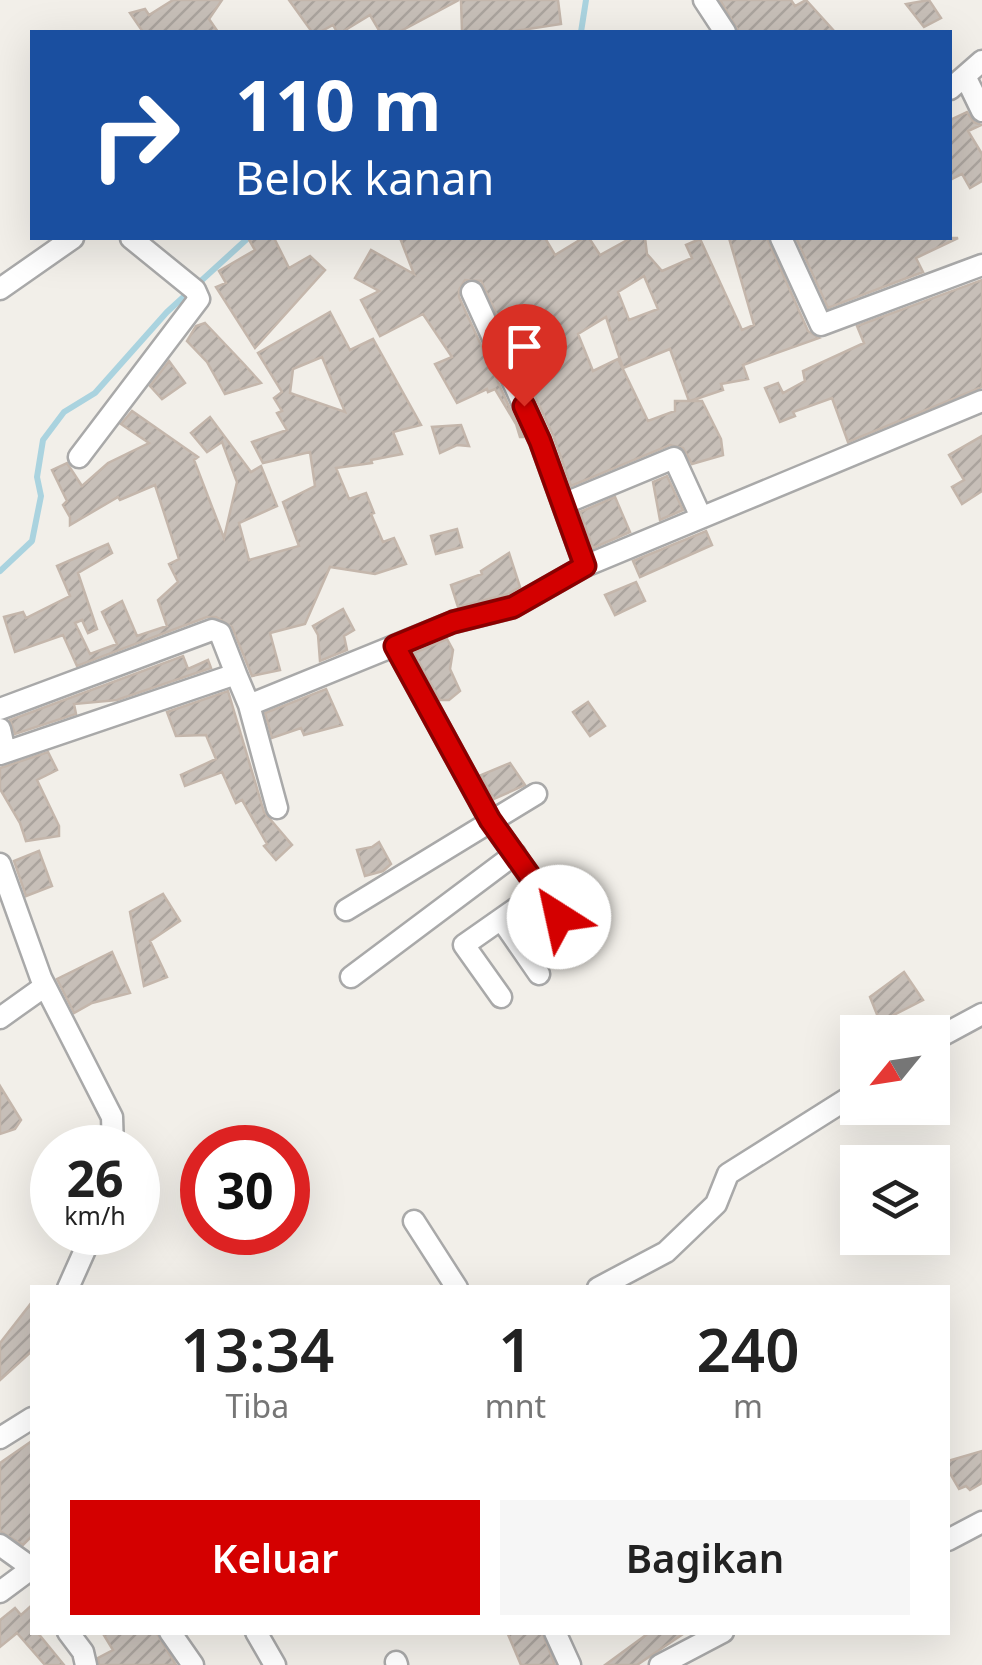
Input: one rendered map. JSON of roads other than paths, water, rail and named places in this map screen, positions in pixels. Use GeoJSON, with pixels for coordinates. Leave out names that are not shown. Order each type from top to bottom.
{"type":"FeatureCollection","features":[{"type":"Feature","properties":{"kind":"street"},"geometry":{"type":"LineString","coordinates":[[704,0],[724,30]]}},
{"type":"Feature","properties":{"kind":"street"},"geometry":{"type":"LineString","coordinates":[[982,61],[958,83],[982,111]]}},
{"type":"Feature","properties":{"kind":"street"},"geometry":{"type":"LineString","coordinates":[[0,288],[70,240]]}},
{"type":"Feature","properties":{"kind":"street"},"geometry":{"type":"LineString","coordinates":[[79,457],[197,302],[189,286],[133,240]]}},
{"type":"Feature","properties":{"kind":"street"},"geometry":{"type":"LineString","coordinates":[[783,240],[821,325],[982,265]]}},
{"type":"Feature","properties":{"kind":"street"},"geometry":{"type":"LineString","coordinates":[[472,292],[540,441],[585,566]]}},
{"type":"Feature","properties":{"kind":"street"},"geometry":{"type":"LineString","coordinates":[[249,705],[453,622],[513,607],[585,566],[982,401]]}},
{"type":"Feature","properties":{"kind":"street"},"geometry":{"type":"LineString","coordinates":[[563,504],[674,458],[700,516]]}},
{"type":"Feature","properties":{"kind":"street"},"geometry":{"type":"LineString","coordinates":[[0,709],[212,630],[220,632],[249,705],[276,808]]}},
{"type":"Feature","properties":{"kind":"street"},"geometry":{"type":"LineString","coordinates":[[395,646],[490,820],[578,943]]}},
{"type":"Feature","properties":{"kind":"street"},"geometry":{"type":"LineString","coordinates":[[0,729],[2,753],[236,674]]}},
{"type":"Feature","properties":{"kind":"street"},"geometry":{"type":"LineString","coordinates":[[346,910],[536,794]]}},
{"type":"Feature","properties":{"kind":"street"},"geometry":{"type":"LineString","coordinates":[[350,977],[515,854]]}},
{"type":"Feature","properties":{"kind":"street"},"geometry":{"type":"LineString","coordinates":[[0,864],[45,986],[108,1108],[112,1125]]}},
{"type":"Feature","properties":{"kind":"street"},"geometry":{"type":"LineString","coordinates":[[501,997],[464,945],[541,891]]}},
{"type":"Feature","properties":{"kind":"street"},"geometry":{"type":"LineString","coordinates":[[501,920],[540,974]]}},
{"type":"Feature","properties":{"kind":"street"},"geometry":{"type":"LineString","coordinates":[[0,1018],[45,986]]}},
{"type":"Feature","properties":{"kind":"street"},"geometry":{"type":"LineString","coordinates":[[950,1032],[982,1014]]}},
{"type":"Feature","properties":{"kind":"street"},"geometry":{"type":"LineString","coordinates":[[604,1285],[666,1252],[716,1204],[728,1174],[840,1103]]}},
{"type":"Feature","properties":{"kind":"street"},"geometry":{"type":"LineString","coordinates":[[414,1221],[456,1285]]}},
{"type":"Feature","properties":{"kind":"street"},"geometry":{"type":"LineString","coordinates":[[69,1285],[83,1255]]}},
{"type":"Feature","properties":{"kind":"street"},"geometry":{"type":"LineString","coordinates":[[0,1438],[30,1419]]}},
{"type":"Feature","properties":{"kind":"street"},"geometry":{"type":"LineString","coordinates":[[950,1539],[982,1522]]}},
{"type":"Feature","properties":{"kind":"street"},"geometry":{"type":"LineString","coordinates":[[0,1545],[30,1568]]}},
{"type":"Feature","properties":{"kind":"street"},"geometry":{"type":"LineString","coordinates":[[0,1592],[30,1571]]}},
{"type":"Feature","properties":{"kind":"street"},"geometry":{"type":"LineString","coordinates":[[70,1635],[84,1652],[86,1665]]}},
{"type":"Feature","properties":{"kind":"street"},"geometry":{"type":"LineString","coordinates":[[172,1635],[193,1665]]}},
{"type":"Feature","properties":{"kind":"street"},"geometry":{"type":"LineString","coordinates":[[258,1635],[276,1665]]}},
{"type":"Feature","properties":{"kind":"street"},"geometry":{"type":"LineString","coordinates":[[557,1635],[570,1665]]}},
{"type":"Feature","properties":{"kind":"street"},"geometry":{"type":"LineString","coordinates":[[660,1665],[717,1635]]}},
{"type":"Feature","properties":{"kind":"waterway"},"geometry":{"type":"LineString","coordinates":[[581,30],[586,0]]}},
{"type":"Feature","properties":{"kind":"waterway"},"geometry":{"type":"LineString","coordinates":[[0,571],[32,541],[41,496],[37,477],[43,440],[64,412],[95,393],[167,312],[246,240]]}}]}
